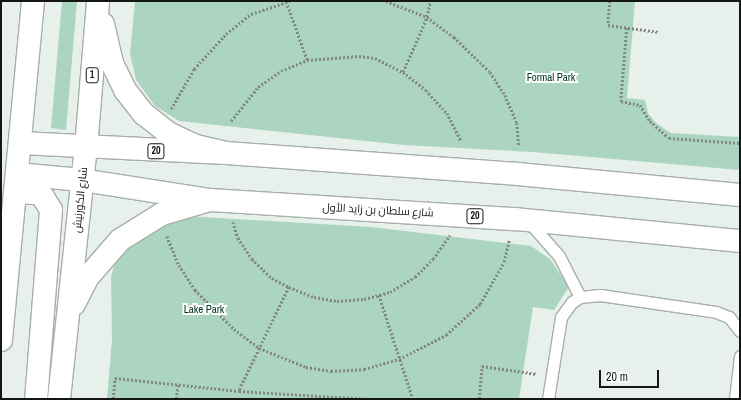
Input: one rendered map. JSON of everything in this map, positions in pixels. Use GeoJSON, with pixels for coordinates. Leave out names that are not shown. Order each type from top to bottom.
{"type":"FeatureCollection","features":[{"type":"Feature","properties":{"kind":"main road"},"geometry":{"type":"LineString","coordinates":[[1,340],[33,1]]}},
{"type":"Feature","properties":{"kind":"main road"},"geometry":{"type":"LineString","coordinates":[[98,1],[112,63],[125,90],[144,114],[168,133],[189,143],[226,153]]}},
{"type":"Feature","properties":{"kind":"main road","name":"شارع الكورنيش"},"geometry":{"type":"LineString","coordinates":[[59,399],[86,148],[98,1]]}},
{"type":"Feature","properties":{"kind":"main road","name":"20"},"geometry":{"type":"LineString","coordinates":[[20,143],[86,148],[226,153],[518,174],[740,195]]}},
{"type":"Feature","properties":{"kind":"main road","name":"شارع سلطان بن زايد الأول"},"geometry":{"type":"LineString","coordinates":[[16,183],[82,180],[210,200],[522,220],[740,241]]}},
{"type":"Feature","properties":{"kind":"main road"},"geometry":{"type":"LineString","coordinates":[[16,183],[43,197],[52,210],[36,399]]}},
{"type":"Feature","properties":{"kind":"main road"},"geometry":{"type":"LineString","coordinates":[[66,324],[87,278],[120,240],[162,214],[210,200]]}},
{"type":"Feature","properties":{"kind":"lane"},"geometry":{"type":"LineString","coordinates":[[522,220],[559,256],[580,297]]}},
{"type":"Feature","properties":{"kind":"lane"},"geometry":{"type":"LineString","coordinates":[[548,399],[561,318],[569,305],[580,297],[600,295],[716,312],[729,317],[740,331]]}},
{"type":"Feature","properties":{"kind":"lane"},"geometry":{"type":"LineString","coordinates":[[735,399],[740,356]]}},
{"type":"Feature","properties":{"kind":"path"},"geometry":{"type":"LineString","coordinates":[[167,116],[194,69],[226,34],[251,14],[286,1],[290,1]]}},
{"type":"Feature","properties":{"kind":"path"},"geometry":{"type":"LineString","coordinates":[[286,1],[307,60]]}},
{"type":"Feature","properties":{"kind":"path"},"geometry":{"type":"LineString","coordinates":[[386,1],[427,17],[454,36],[490,72],[505,95],[517,123],[519,146]]}},
{"type":"Feature","properties":{"kind":"path"},"geometry":{"type":"LineString","coordinates":[[403,72],[427,17],[430,1]]}},
{"type":"Feature","properties":{"kind":"path"},"geometry":{"type":"LineString","coordinates":[[610,1],[608,25],[659,32]]}},
{"type":"Feature","properties":{"kind":"path"},"geometry":{"type":"LineString","coordinates":[[627,28],[621,101],[640,105],[650,121],[669,138],[740,143]]}},
{"type":"Feature","properties":{"kind":"path"},"geometry":{"type":"LineString","coordinates":[[231,121],[258,87],[281,71],[307,60],[359,56],[375,58],[403,72],[426,90],[447,113],[460,141]]}},
{"type":"Feature","properties":{"kind":"path"},"geometry":{"type":"LineString","coordinates":[[231,218],[238,238],[252,260],[272,278],[314,297],[338,301],[379,295],[415,277],[433,259],[453,230]]}},
{"type":"Feature","properties":{"kind":"path"},"geometry":{"type":"LineString","coordinates":[[165,232],[179,265],[195,290],[234,329],[259,348],[306,367],[331,371],[364,369],[399,359],[446,334],[480,304],[504,262],[522,220]]}},
{"type":"Feature","properties":{"kind":"path"},"geometry":{"type":"LineString","coordinates":[[240,391],[259,348],[290,287]]}},
{"type":"Feature","properties":{"kind":"path"},"geometry":{"type":"LineString","coordinates":[[379,295],[413,399]]}},
{"type":"Feature","properties":{"kind":"path"},"geometry":{"type":"LineString","coordinates":[[479,399],[482,366],[552,376]]}},
{"type":"Feature","properties":{"kind":"path"},"geometry":{"type":"LineString","coordinates":[[113,399],[115,378],[240,391],[370,399]]}},
{"type":"Feature","properties":{"kind":"path"},"geometry":{"type":"LineString","coordinates":[[176,399],[178,384]]}},
{"type":"Feature","properties":{"kind":"green space"},"geometry":{"type":"Polygon","coordinates":[[[62,1],[77,1],[66,130],[51,128],[62,1]]]}},
{"type":"Feature","properties":{"kind":"green space","name":"Formal Park"},"geometry":{"type":"Polygon","coordinates":[[[135,1],[635,1],[627,98],[645,100],[648,113],[656,123],[671,133],[740,137],[740,170],[533,152],[404,145],[179,121],[155,106],[136,80],[130,54],[135,1]]]}},
{"type":"Feature","properties":{"kind":"green space","name":"Lake Park"},"geometry":{"type":"Polygon","coordinates":[[[184,216],[371,227],[531,246],[550,259],[569,287],[554,310],[533,307],[519,399],[107,399],[112,340],[111,277],[114,266],[128,242],[184,216]]]}}]}
